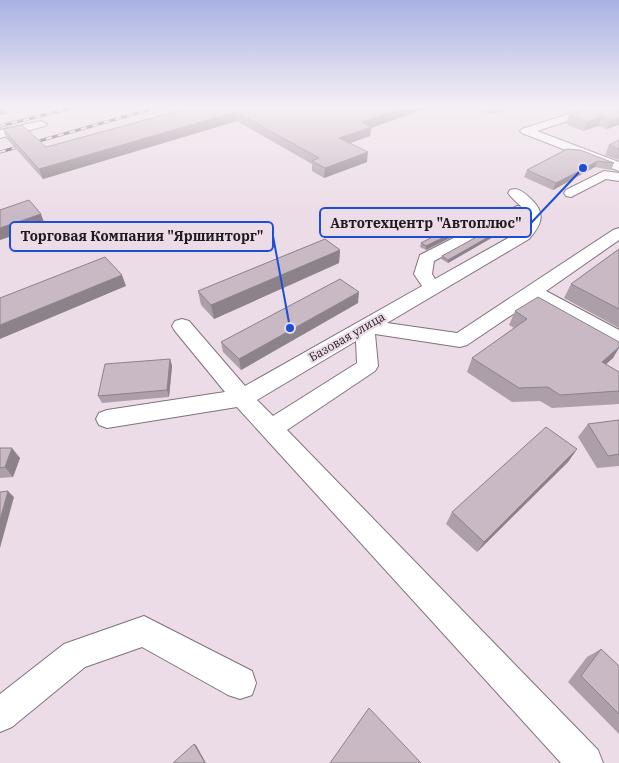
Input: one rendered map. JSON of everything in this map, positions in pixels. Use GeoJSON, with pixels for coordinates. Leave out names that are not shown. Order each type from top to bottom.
{"type":"FeatureCollection","features":[{"type":"Feature","properties":{"kind":"street"},"geometry":{"type":"LineString","coordinates":[[556,143],[619,167]]}},
{"type":"Feature","properties":{"kind":"street"},"geometry":{"type":"LineString","coordinates":[[571,193],[604,175],[619,177]]}},
{"type":"Feature","properties":{"kind":"street","name":"Базовая улица"},"geometry":{"type":"LineString","coordinates":[[107,419],[242,398],[523,236],[534,226],[535,215],[527,202],[516,201],[426,259],[423,274],[432,288]]}},
{"type":"Feature","properties":{"kind":"street"},"geometry":{"type":"LineString","coordinates":[[271,429],[368,366],[365,326],[460,340],[619,233]]}},
{"type":"Feature","properties":{"kind":"street"},"geometry":{"type":"LineString","coordinates":[[533,292],[619,339]]}},
{"type":"Feature","properties":{"kind":"street"},"geometry":{"type":"LineString","coordinates":[[182,326],[242,398],[585,763]]}},
{"type":"Feature","properties":{"kind":"street"},"geometry":{"type":"LineString","coordinates":[[0,715],[75,654],[144,631],[240,683]]}},
{"type":"Feature","properties":{"kind":"building"},"geometry":{"type":"Polygon","coordinates":[[[15,143],[41,143],[46,147],[62,143],[130,143],[39,169],[15,143]]]}},
{"type":"Feature","properties":{"kind":"building"},"geometry":{"type":"Polygon","coordinates":[[[291,143],[349,143],[368,152],[325,168],[312,161],[319,158],[291,143]]]}},
{"type":"Feature","properties":{"kind":"building"},"geometry":{"type":"Polygon","coordinates":[[[619,143],[619,149],[609,145],[619,143]]]}},
{"type":"Feature","properties":{"kind":"building"},"geometry":{"type":"Polygon","coordinates":[[[567,149],[580,150],[614,163],[598,161],[556,183],[527,170],[567,149]]]}},
{"type":"Feature","properties":{"kind":"building"},"geometry":{"type":"Polygon","coordinates":[[[29,200],[41,214],[0,228],[0,210],[29,200]]]}},
{"type":"Feature","properties":{"kind":"building"},"geometry":{"type":"Polygon","coordinates":[[[488,208],[495,212],[426,246],[421,243],[488,208]]]}},
{"type":"Feature","properties":{"kind":"building"},"geometry":{"type":"Polygon","coordinates":[[[509,219],[515,222],[448,260],[442,256],[509,219]]]}},
{"type":"Feature","properties":{"kind":"building"},"geometry":{"type":"Polygon","coordinates":[[[325,239],[340,250],[211,305],[198,291],[325,239]]]}},
{"type":"Feature","properties":{"kind":"building"},"geometry":{"type":"Polygon","coordinates":[[[619,249],[619,309],[571,284],[619,249]]]}},
{"type":"Feature","properties":{"kind":"building"},"geometry":{"type":"Polygon","coordinates":[[[105,257],[122,275],[0,325],[0,298],[105,257]]]}},
{"type":"Feature","properties":{"kind":"building"},"geometry":{"type":"Polygon","coordinates":[[[340,279],[359,292],[239,359],[221,342],[340,279]]]}},
{"type":"Feature","properties":{"kind":"building"},"geometry":{"type":"Polygon","coordinates":[[[538,297],[619,342],[619,347],[602,362],[619,372],[619,391],[560,395],[548,387],[519,388],[472,358],[527,319],[515,311],[538,297]]]}},
{"type":"Feature","properties":{"kind":"building"},"geometry":{"type":"Polygon","coordinates":[[[170,359],[167,390],[98,396],[105,364],[170,359]]]}},
{"type":"Feature","properties":{"kind":"building"},"geometry":{"type":"Polygon","coordinates":[[[619,420],[619,454],[608,456],[588,424],[619,420]]]}},
{"type":"Feature","properties":{"kind":"building"},"geometry":{"type":"Polygon","coordinates":[[[546,427],[577,449],[484,542],[452,512],[546,427]]]}},
{"type":"Feature","properties":{"kind":"building"},"geometry":{"type":"Polygon","coordinates":[[[0,448],[12,448],[5,467],[0,468],[0,448]]]}},
{"type":"Feature","properties":{"kind":"building"},"geometry":{"type":"Polygon","coordinates":[[[8,491],[0,520],[0,492],[8,491]]]}},
{"type":"Feature","properties":{"kind":"building"},"geometry":{"type":"Polygon","coordinates":[[[601,649],[619,666],[619,714],[581,676],[601,649]]]}},
{"type":"Feature","properties":{"kind":"building"},"geometry":{"type":"Polygon","coordinates":[[[369,708],[421,763],[330,763],[369,708]]]}},
{"type":"Feature","properties":{"kind":"building"},"geometry":{"type":"Polygon","coordinates":[[[194,744],[205,763],[173,763],[194,744]]]}},
{"type":"Feature","properties":{"kind":"railway"},"geometry":{"type":"LineString","coordinates":[[0,152],[33,143]]}},
{"type":"Feature","properties":{"kind":"place","name":"Автотехцентр \"Автоплюс\""},"geometry":{"type":"Point","coordinates":[583,168]}},
{"type":"Feature","properties":{"kind":"place","name":"Торговая Компания \"Яршинторг\""},"geometry":{"type":"Point","coordinates":[290,328]}}]}
